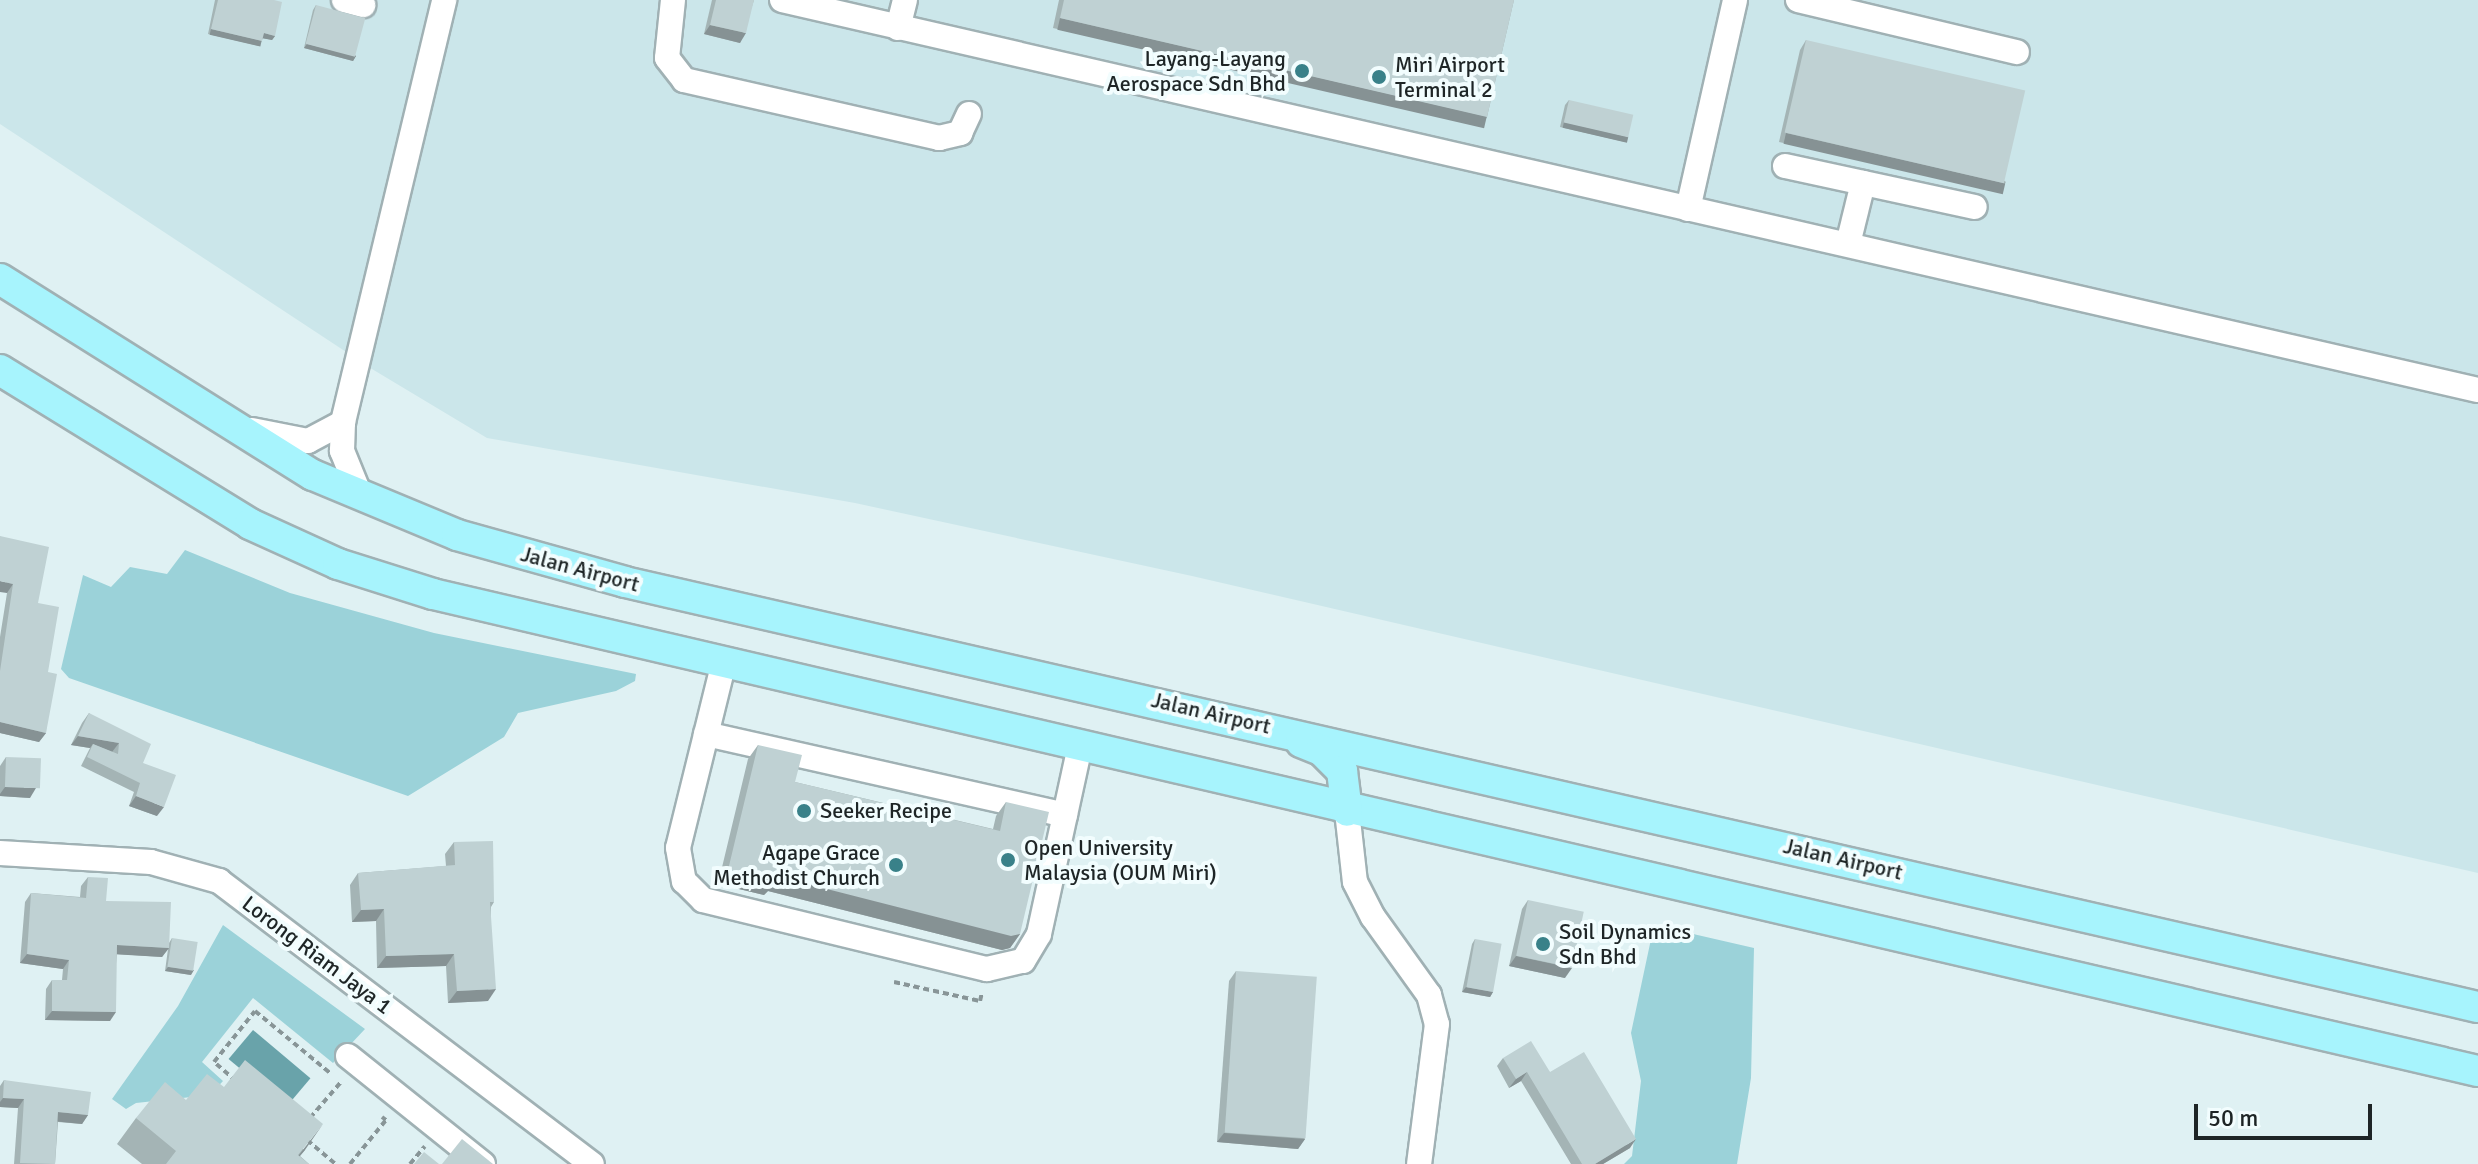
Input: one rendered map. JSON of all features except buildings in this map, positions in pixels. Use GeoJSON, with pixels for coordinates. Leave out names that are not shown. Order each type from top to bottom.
{"type":"FeatureCollection","features":[{"type":"Feature","properties":{"kind":"main road","name":"Jalan Airport"},"geometry":{"type":"LineString","coordinates":[[0,279],[218,420],[313,475],[457,535],[625,582],[1259,724],[2478,1007]]}},
{"type":"Feature","properties":{"kind":"main road"},"geometry":{"type":"LineString","coordinates":[[0,370],[186,489],[338,564],[433,594],[723,666],[2478,1071]]}},
{"type":"Feature","properties":{"kind":"main road"},"geometry":{"type":"LineString","coordinates":[[1259,724],[1321,750],[1342,771],[1347,811]]}},
{"type":"Feature","properties":{"kind":"street"},"geometry":{"type":"LineString","coordinates":[[360,495],[345,463],[343,422],[444,0]]}},
{"type":"Feature","properties":{"kind":"street"},"geometry":{"type":"LineString","coordinates":[[673,0],[667,58],[684,80],[939,138],[960,133],[969,114]]}},
{"type":"Feature","properties":{"kind":"street"},"geometry":{"type":"LineString","coordinates":[[786,0],[2478,390]]}},
{"type":"Feature","properties":{"kind":"street"},"geometry":{"type":"LineString","coordinates":[[898,28],[905,0]]}},
{"type":"Feature","properties":{"kind":"street"},"geometry":{"type":"LineString","coordinates":[[1688,209],[1735,0]]}},
{"type":"Feature","properties":{"kind":"street"},"geometry":{"type":"LineString","coordinates":[[1798,0],[2017,52]]}},
{"type":"Feature","properties":{"kind":"street"},"geometry":{"type":"LineString","coordinates":[[1785,166],[1975,207]]}},
{"type":"Feature","properties":{"kind":"street"},"geometry":{"type":"LineString","coordinates":[[1848,244],[1863,183]]}},
{"type":"Feature","properties":{"kind":"street"},"geometry":{"type":"LineString","coordinates":[[218,420],[308,441],[343,422]]}},
{"type":"Feature","properties":{"kind":"street"},"geometry":{"type":"LineString","coordinates":[[723,666],[678,848],[684,881],[703,900],[987,969],[1023,961],[1039,934],[1080,746]]}},
{"type":"Feature","properties":{"kind":"street"},"geometry":{"type":"LineString","coordinates":[[706,734],[1065,815]]}},
{"type":"Feature","properties":{"kind":"street"},"geometry":{"type":"LineString","coordinates":[[1347,811],[1355,882],[1373,917],[1429,995],[1437,1024],[1419,1164]]}},
{"type":"Feature","properties":{"kind":"street","name":"Lorong Riam Jaya 1"},"geometry":{"type":"LineString","coordinates":[[0,853],[151,862],[219,881],[592,1164]]}},
{"type":"Feature","properties":{"kind":"street"},"geometry":{"type":"LineString","coordinates":[[348,1056],[483,1164]]}},
{"type":"Feature","properties":{"kind":"path"},"geometry":{"type":"LineString","coordinates":[[894,982],[980,1001],[987,969]]}},
{"type":"Feature","properties":{"kind":"path"},"geometry":{"type":"LineString","coordinates":[[238,1082],[214,1062],[255,1011],[352,1091]]}},
{"type":"Feature","properties":{"kind":"path"},"geometry":{"type":"LineString","coordinates":[[306,1122],[341,1082]]}},
{"type":"Feature","properties":{"kind":"path"},"geometry":{"type":"LineString","coordinates":[[350,1164],[386,1120],[375,1110]]}},
{"type":"Feature","properties":{"kind":"path"},"geometry":{"type":"LineString","coordinates":[[298,1132],[336,1164]]}},
{"type":"Feature","properties":{"kind":"shaded area"},"geometry":{"type":"Polygon","coordinates":[[[0,0],[2478,0],[2478,873],[1192,576],[855,503],[487,438],[372,369],[0,124],[0,0]]]}},
{"type":"Feature","properties":{"kind":"shaded area"},"geometry":{"type":"Polygon","coordinates":[[[185,550],[290,593],[434,633],[636,674],[635,681],[616,691],[518,713],[504,737],[408,796],[69,678],[61,669],[83,575],[111,587],[130,567],[167,574],[185,550]]]}},
{"type":"Feature","properties":{"kind":"shaded area"},"geometry":{"type":"Polygon","coordinates":[[[223,925],[365,1029],[333,1063],[253,998],[202,1062],[223,1081],[210,1095],[136,1103],[126,1109],[112,1099],[178,1006],[223,925]]]}},
{"type":"Feature","properties":{"kind":"shaded area"},"geometry":{"type":"Polygon","coordinates":[[[1654,925],[1754,948],[1751,1078],[1737,1164],[1624,1164],[1632,1156],[1641,1081],[1631,1033],[1654,925]]]}},
{"type":"Feature","properties":{"kind":"shaded area"},"geometry":{"type":"Polygon","coordinates":[[[253,1030],[310,1078],[286,1107],[229,1059],[253,1030]]]}},
{"type":"Feature","properties":{"kind":"place","name":"Layang-Layang Aerospace Sdn Bhd"},"geometry":{"type":"Point","coordinates":[1302,71]}},
{"type":"Feature","properties":{"kind":"place","name":"Miri Airport Terminal 2"},"geometry":{"type":"Point","coordinates":[1379,77]}},
{"type":"Feature","properties":{"kind":"place","name":"Seeker Recipe"},"geometry":{"type":"Point","coordinates":[804,811]}},
{"type":"Feature","properties":{"kind":"place","name":"Open University Malaysia (OUM Miri)"},"geometry":{"type":"Point","coordinates":[1008,860]}},
{"type":"Feature","properties":{"kind":"place","name":"Agape Grace Methodist Church"},"geometry":{"type":"Point","coordinates":[896,865]}},
{"type":"Feature","properties":{"kind":"place","name":"Soil Dynamics Sdn Bhd"},"geometry":{"type":"Point","coordinates":[1543,944]}}]}
